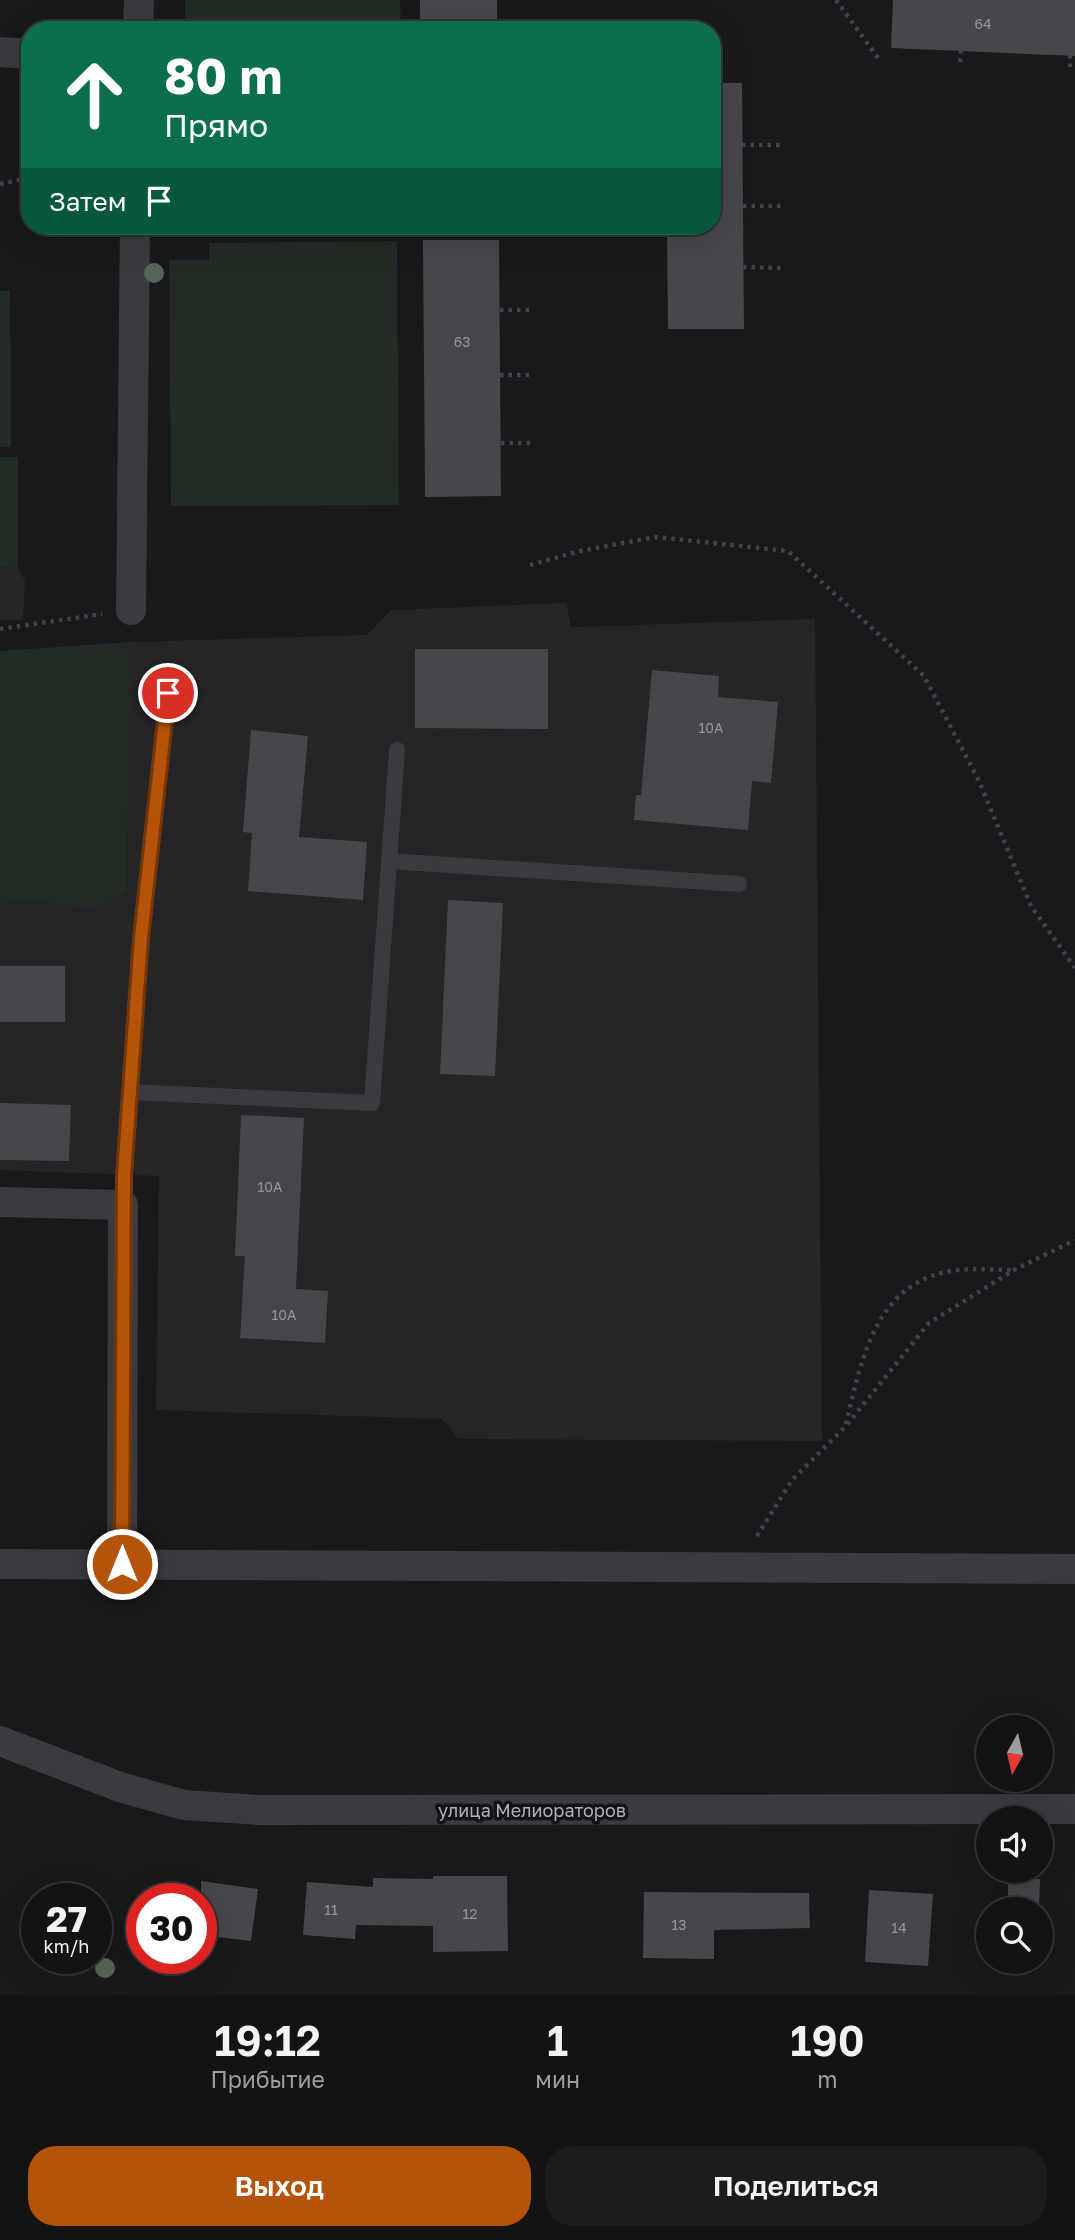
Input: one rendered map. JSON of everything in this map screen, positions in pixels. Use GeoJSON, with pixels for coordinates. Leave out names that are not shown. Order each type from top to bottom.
{"type":"FeatureCollection","features":[{"type":"Feature","properties":{"kind":"street"},"geometry":{"type":"LineString","coordinates":[[138,21],[139,0]]}},
{"type":"Feature","properties":{"kind":"street"},"geometry":{"type":"LineString","coordinates":[[0,52],[21,53]]}},
{"type":"Feature","properties":{"kind":"street"},"geometry":{"type":"LineString","coordinates":[[131,610],[135,235]]}},
{"type":"Feature","properties":{"kind":"street"},"geometry":{"type":"LineString","coordinates":[[0,1202],[123,1205],[122,1564]]}},
{"type":"Feature","properties":{"kind":"street"},"geometry":{"type":"LineString","coordinates":[[0,1564],[1075,1569]]}},
{"type":"Feature","properties":{"kind":"street","name":"улица Мелиораторов"},"geometry":{"type":"LineString","coordinates":[[0,1741],[120,1787],[184,1805],[259,1810],[1075,1809]]}},
{"type":"Feature","properties":{"kind":"lane"},"geometry":{"type":"LineString","coordinates":[[123,1205],[141,938],[168,693]]}},
{"type":"Feature","properties":{"kind":"lane"},"geometry":{"type":"LineString","coordinates":[[129,1092],[372,1103],[397,750]]}},
{"type":"Feature","properties":{"kind":"lane"},"geometry":{"type":"LineString","coordinates":[[389,861],[739,884]]}},
{"type":"Feature","properties":{"kind":"path"},"geometry":{"type":"LineString","coordinates":[[836,0],[878,58]]}},
{"type":"Feature","properties":{"kind":"path"},"geometry":{"type":"LineString","coordinates":[[960,62],[961,51]]}},
{"type":"Feature","properties":{"kind":"path"},"geometry":{"type":"LineString","coordinates":[[1070,55],[1070,68]]}},
{"type":"Feature","properties":{"kind":"path"},"geometry":{"type":"LineString","coordinates":[[742,145],[781,145]]}},
{"type":"Feature","properties":{"kind":"path"},"geometry":{"type":"LineString","coordinates":[[0,184],[21,180]]}},
{"type":"Feature","properties":{"kind":"path"},"geometry":{"type":"LineString","coordinates":[[743,206],[782,206]]}},
{"type":"Feature","properties":{"kind":"path"},"geometry":{"type":"LineString","coordinates":[[743,267],[783,268]]}},
{"type":"Feature","properties":{"kind":"path"},"geometry":{"type":"LineString","coordinates":[[500,310],[528,310]]}},
{"type":"Feature","properties":{"kind":"path"},"geometry":{"type":"LineString","coordinates":[[500,375],[529,375]]}},
{"type":"Feature","properties":{"kind":"path"},"geometry":{"type":"LineString","coordinates":[[501,443],[530,443]]}},
{"type":"Feature","properties":{"kind":"path"},"geometry":{"type":"LineString","coordinates":[[530,565],[580,551],[656,537],[788,551],[924,676],[979,781],[1031,906],[1075,968]]}},
{"type":"Feature","properties":{"kind":"path"},"geometry":{"type":"LineString","coordinates":[[0,629],[131,610]]}},
{"type":"Feature","properties":{"kind":"path"},"geometry":{"type":"LineString","coordinates":[[740,1567],[792,1480],[846,1426],[929,1323],[1014,1270],[1075,1240]]}},
{"type":"Feature","properties":{"kind":"path"},"geometry":{"type":"LineString","coordinates":[[846,1426],[863,1353],[880,1319],[898,1297],[920,1280],[957,1270],[1014,1270]]}},
{"type":"Feature","properties":{"kind":"shaded area"},"geometry":{"type":"Polygon","coordinates":[[[185,0],[400,0],[401,21],[185,21],[185,0]]]}},
{"type":"Feature","properties":{"kind":"shaded area"},"geometry":{"type":"Polygon","coordinates":[[[397,241],[399,505],[171,506],[169,260],[209,260],[209,243],[397,241]]]}},
{"type":"Feature","properties":{"kind":"shaded area"},"geometry":{"type":"Polygon","coordinates":[[[10,290],[11,447],[0,447],[0,291],[10,290]]]}},
{"type":"Feature","properties":{"kind":"shaded area"},"geometry":{"type":"Polygon","coordinates":[[[0,457],[18,457],[18,568],[0,567],[0,457]]]}},
{"type":"Feature","properties":{"kind":"shaded area"},"geometry":{"type":"Polygon","coordinates":[[[0,567],[18,568],[25,581],[23,620],[0,620],[0,567]]]}},
{"type":"Feature","properties":{"kind":"shaded area"},"geometry":{"type":"Polygon","coordinates":[[[566,603],[571,627],[815,619],[822,1441],[458,1439],[442,1419],[156,1410],[159,1176],[0,1170],[0,898],[87,908],[127,890],[130,642],[367,635],[391,610],[566,603]]]}},
{"type":"Feature","properties":{"kind":"shaded area"},"geometry":{"type":"Polygon","coordinates":[[[130,642],[127,890],[106,904],[87,908],[0,898],[0,651],[130,642]]]}},
{"type":"Feature","properties":{"kind":"building"},"geometry":{"type":"Polygon","coordinates":[[[420,0],[497,0],[497,21],[420,21],[420,0]]]}},
{"type":"Feature","properties":{"kind":"building"},"geometry":{"type":"Polygon","coordinates":[[[893,0],[1075,0],[1075,56],[891,48],[893,0]]]}},
{"type":"Feature","properties":{"kind":"building"},"geometry":{"type":"Polygon","coordinates":[[[721,83],[742,83],[744,329],[668,329],[667,235],[721,235],[721,83]]]}},
{"type":"Feature","properties":{"kind":"building"},"geometry":{"type":"Polygon","coordinates":[[[423,240],[499,240],[501,496],[425,497],[423,240]]]}},
{"type":"Feature","properties":{"kind":"building"},"geometry":{"type":"Polygon","coordinates":[[[415,649],[548,649],[548,729],[415,728],[415,649]]]}},
{"type":"Feature","properties":{"kind":"building"},"geometry":{"type":"Polygon","coordinates":[[[652,670],[719,676],[718,697],[778,702],[771,783],[752,781],[748,830],[634,820],[636,795],[641,795],[652,670]]]}},
{"type":"Feature","properties":{"kind":"building"},"geometry":{"type":"Polygon","coordinates":[[[251,730],[308,736],[299,837],[367,842],[363,900],[248,891],[252,833],[243,832],[251,730]]]}},
{"type":"Feature","properties":{"kind":"building"},"geometry":{"type":"Polygon","coordinates":[[[448,900],[503,903],[495,1076],[440,1074],[448,900]]]}},
{"type":"Feature","properties":{"kind":"building"},"geometry":{"type":"Polygon","coordinates":[[[0,966],[65,966],[65,1022],[0,1022],[0,966]]]}},
{"type":"Feature","properties":{"kind":"building"},"geometry":{"type":"Polygon","coordinates":[[[0,1103],[71,1105],[69,1161],[0,1160],[0,1103]]]}},
{"type":"Feature","properties":{"kind":"building"},"geometry":{"type":"Polygon","coordinates":[[[241,1115],[304,1118],[296,1289],[328,1291],[325,1343],[240,1338],[245,1256],[235,1256],[241,1115]]]}},
{"type":"Feature","properties":{"kind":"building"},"geometry":{"type":"Polygon","coordinates":[[[433,1876],[507,1876],[508,1951],[433,1952],[433,1926],[356,1925],[355,1939],[303,1935],[307,1882],[373,1887],[373,1878],[433,1879],[433,1876]]]}},
{"type":"Feature","properties":{"kind":"building"},"geometry":{"type":"Polygon","coordinates":[[[217,1883],[258,1889],[251,1941],[217,1937],[217,1883]]]}},
{"type":"Feature","properties":{"kind":"building"},"geometry":{"type":"Polygon","coordinates":[[[1008,1883],[1040,1883],[1039,1897],[1008,1897],[1008,1883]]]}},
{"type":"Feature","properties":{"kind":"building"},"geometry":{"type":"Polygon","coordinates":[[[869,1890],[933,1894],[928,1966],[865,1962],[869,1890]]]}},
{"type":"Feature","properties":{"kind":"building"},"geometry":{"type":"Polygon","coordinates":[[[644,1892],[809,1893],[810,1928],[714,1930],[714,1959],[643,1958],[644,1892]]]}},
{"type":"Feature","properties":{"kind":"route"},"geometry":{"type":"LineString","coordinates":[[122,1564],[124,1175],[141,938],[168,693]]}}]}
